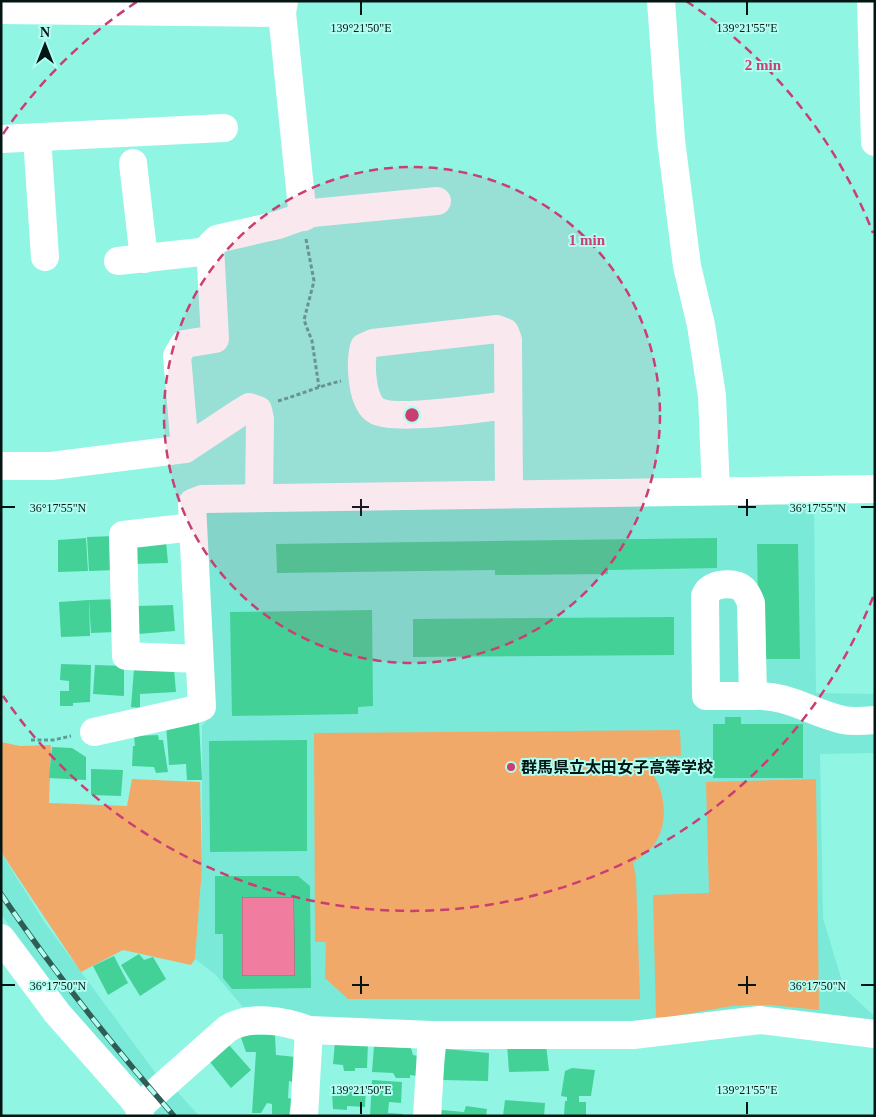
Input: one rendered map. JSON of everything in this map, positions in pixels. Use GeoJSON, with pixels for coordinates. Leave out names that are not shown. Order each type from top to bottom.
{"type":"FeatureCollection","features":[{"type":"Feature","properties":{"kind":"street"},"geometry":{"type":"LineString","coordinates":[[661,1],[671,140],[687,266],[701,325],[712,396],[716,491]]}},
{"type":"Feature","properties":{"kind":"street"},"geometry":{"type":"LineString","coordinates":[[870,1],[875,142]]}},
{"type":"Feature","properties":{"kind":"street"},"geometry":{"type":"LineString","coordinates":[[1,10],[49,5],[283,7],[303,217]]}},
{"type":"Feature","properties":{"kind":"street"},"geometry":{"type":"LineString","coordinates":[[1,139],[224,128]]}},
{"type":"Feature","properties":{"kind":"street"},"geometry":{"type":"LineString","coordinates":[[36,137],[45,257]]}},
{"type":"Feature","properties":{"kind":"street"},"geometry":{"type":"LineString","coordinates":[[133,163],[131,260],[210,251]]}},
{"type":"Feature","properties":{"kind":"street"},"geometry":{"type":"LineString","coordinates":[[185,449],[177,356],[184,344],[215,339],[210,246],[217,239],[278,225],[312,214],[437,201]]}},
{"type":"Feature","properties":{"kind":"street"},"geometry":{"type":"LineString","coordinates":[[508,405],[407,415],[378,412],[369,404],[365,394],[361,356],[364,347],[373,344],[497,329],[505,332],[508,340],[509,494]]}},
{"type":"Feature","properties":{"kind":"street"},"geometry":{"type":"LineString","coordinates":[[1,466],[51,466],[185,449],[250,408],[258,410],[260,420],[259,498]]}},
{"type":"Feature","properties":{"kind":"street"},"geometry":{"type":"LineString","coordinates":[[94,732],[202,707],[192,503],[202,499],[875,489]]}},
{"type":"Feature","properties":{"kind":"street"},"geometry":{"type":"LineString","coordinates":[[193,527],[122,535],[126,656],[199,659]]}},
{"type":"Feature","properties":{"kind":"street"},"geometry":{"type":"LineString","coordinates":[[753,696],[751,603],[742,588],[736,585],[723,585],[709,589],[705,596],[706,696],[753,696],[784,699],[846,721],[875,720]]}},
{"type":"Feature","properties":{"kind":"street"},"geometry":{"type":"LineString","coordinates":[[1,938],[57,1013],[139,1111],[176,1073],[236,1023],[258,1021],[291,1023],[309,1030],[432,1036],[633,1035],[760,1020],[875,1034]]}},
{"type":"Feature","properties":{"kind":"street"},"geometry":{"type":"LineString","coordinates":[[304,1116],[309,1030]]}},
{"type":"Feature","properties":{"kind":"street"},"geometry":{"type":"LineString","coordinates":[[427,1116],[432,1036]]}},
{"type":"Feature","properties":{"kind":"path"},"geometry":{"type":"LineString","coordinates":[[303,217],[314,281],[304,320],[312,341],[319,387]]}},
{"type":"Feature","properties":{"kind":"path"},"geometry":{"type":"LineString","coordinates":[[256,410],[267,403],[363,376]]}},
{"type":"Feature","properties":{"kind":"path"},"geometry":{"type":"LineString","coordinates":[[31,740],[53,740],[94,732]]}},
{"type":"Feature","properties":{"kind":"shaded area","name":"群馬県立太田女子高等学校"},"geometry":{"type":"Polygon","coordinates":[[[814,499],[816,693],[875,694],[875,753],[820,754],[823,918],[844,988],[875,1017],[875,1022],[693,1019],[550,1028],[311,1018],[285,1010],[243,1007],[216,975],[195,959],[202,868],[202,726],[209,717],[199,509],[814,499]]]}},
{"type":"Feature","properties":{"kind":"shaded area"},"geometry":{"type":"Polygon","coordinates":[[[680,730],[681,756],[638,757],[654,775],[659,786],[664,810],[660,834],[654,845],[633,863],[636,877],[640,999],[348,999],[325,978],[326,942],[315,942],[314,733],[680,730]]]}},
{"type":"Feature","properties":{"kind":"shaded area"},"geometry":{"type":"Polygon","coordinates":[[[1,742],[20,746],[51,745],[49,803],[127,806],[132,779],[200,782],[202,868],[195,959],[191,965],[123,950],[81,972],[1,852],[1,742]]]}},
{"type":"Feature","properties":{"kind":"shaded area"},"geometry":{"type":"Polygon","coordinates":[[[816,779],[819,1010],[751,1005],[732,1006],[669,1017],[656,1017],[653,895],[709,893],[706,782],[816,779]]]}},
{"type":"Feature","properties":{"kind":"shaded area"},"geometry":{"type":"Polygon","coordinates":[[[1,853],[45,923],[157,1075],[138,1092],[58,996],[1,914],[1,853]]]}},
{"type":"Feature","properties":{"kind":"shaded area"},"geometry":{"type":"Polygon","coordinates":[[[242,897],[294,897],[295,976],[242,976],[242,897]]]}},
{"type":"Feature","properties":{"kind":"shaded area"},"geometry":{"type":"Polygon","coordinates":[[[175,1089],[199,1116],[150,1116],[175,1089]]]}},
{"type":"Feature","properties":{"kind":"building"},"geometry":{"type":"Polygon","coordinates":[[[132,535],[166,541],[168,563],[133,564],[132,535]]]}},
{"type":"Feature","properties":{"kind":"building"},"geometry":{"type":"Polygon","coordinates":[[[116,536],[117,570],[89,571],[87,537],[116,536]]]}},
{"type":"Feature","properties":{"kind":"building"},"geometry":{"type":"Polygon","coordinates":[[[86,538],[88,571],[58,572],[58,540],[86,538]]]}},
{"type":"Feature","properties":{"kind":"building"},"geometry":{"type":"Polygon","coordinates":[[[717,538],[717,568],[608,570],[608,574],[495,575],[495,570],[277,573],[276,544],[717,538]]]}},
{"type":"Feature","properties":{"kind":"building"},"geometry":{"type":"Polygon","coordinates":[[[757,544],[798,544],[800,659],[759,659],[757,544]]]}},
{"type":"Feature","properties":{"kind":"building"},"geometry":{"type":"Polygon","coordinates":[[[118,599],[116,632],[91,633],[89,600],[118,599]]]}},
{"type":"Feature","properties":{"kind":"building"},"geometry":{"type":"Polygon","coordinates":[[[89,600],[90,636],[61,637],[59,602],[89,600]]]}},
{"type":"Feature","properties":{"kind":"building"},"geometry":{"type":"Polygon","coordinates":[[[173,605],[175,631],[138,634],[137,606],[173,605]]]}},
{"type":"Feature","properties":{"kind":"building"},"geometry":{"type":"Polygon","coordinates":[[[372,610],[373,706],[358,707],[358,714],[232,716],[230,612],[372,610]]]}},
{"type":"Feature","properties":{"kind":"building"},"geometry":{"type":"Polygon","coordinates":[[[674,617],[674,655],[413,657],[413,619],[674,617]]]}},
{"type":"Feature","properties":{"kind":"building"},"geometry":{"type":"Polygon","coordinates":[[[61,664],[91,665],[90,702],[73,703],[73,706],[60,706],[60,691],[69,691],[69,681],[60,680],[61,664]]]}},
{"type":"Feature","properties":{"kind":"building"},"geometry":{"type":"Polygon","coordinates":[[[95,665],[124,666],[124,696],[93,694],[95,665]]]}},
{"type":"Feature","properties":{"kind":"building"},"geometry":{"type":"Polygon","coordinates":[[[134,669],[174,669],[176,692],[140,694],[140,708],[131,707],[134,669]]]}},
{"type":"Feature","properties":{"kind":"building"},"geometry":{"type":"Polygon","coordinates":[[[725,717],[741,717],[741,724],[803,724],[803,778],[713,778],[713,724],[725,724],[725,717]]]}},
{"type":"Feature","properties":{"kind":"building"},"geometry":{"type":"Polygon","coordinates":[[[199,722],[202,780],[187,780],[186,764],[169,765],[166,724],[199,722]]]}},
{"type":"Feature","properties":{"kind":"building"},"geometry":{"type":"Polygon","coordinates":[[[158,735],[159,740],[163,740],[168,772],[156,773],[154,767],[132,766],[133,746],[135,746],[134,736],[158,735]]]}},
{"type":"Feature","properties":{"kind":"building"},"geometry":{"type":"Polygon","coordinates":[[[307,740],[307,851],[210,852],[209,741],[307,740]]]}},
{"type":"Feature","properties":{"kind":"building"},"geometry":{"type":"Polygon","coordinates":[[[52,747],[72,748],[86,757],[86,780],[49,778],[52,747]]]}},
{"type":"Feature","properties":{"kind":"building"},"geometry":{"type":"Polygon","coordinates":[[[91,769],[123,770],[121,796],[91,795],[91,769]]]}},
{"type":"Feature","properties":{"kind":"building"},"geometry":{"type":"Polygon","coordinates":[[[215,876],[298,876],[310,886],[311,988],[232,989],[223,978],[223,934],[215,934],[215,876]],[[242,897],[242,976],[295,976],[294,897],[242,897]]]}},
{"type":"Feature","properties":{"kind":"building"},"geometry":{"type":"Polygon","coordinates":[[[139,954],[144,960],[153,957],[166,979],[140,996],[121,965],[139,954]]]}},
{"type":"Feature","properties":{"kind":"building"},"geometry":{"type":"Polygon","coordinates":[[[114,956],[128,983],[108,995],[93,966],[114,956]]]}},
{"type":"Feature","properties":{"kind":"building"},"geometry":{"type":"Polygon","coordinates":[[[240,1035],[275,1035],[276,1055],[296,1057],[294,1082],[289,1081],[288,1098],[292,1099],[289,1115],[272,1114],[272,1104],[267,1103],[261,1113],[252,1113],[256,1052],[246,1052],[240,1035]]]}},
{"type":"Feature","properties":{"kind":"building"},"geometry":{"type":"Polygon","coordinates":[[[335,1042],[368,1042],[367,1068],[355,1068],[355,1071],[344,1071],[343,1065],[333,1064],[335,1042]]]}},
{"type":"Feature","properties":{"kind":"building"},"geometry":{"type":"Polygon","coordinates":[[[507,1044],[546,1044],[549,1071],[509,1072],[507,1044]]]}},
{"type":"Feature","properties":{"kind":"building"},"geometry":{"type":"Polygon","coordinates":[[[229,1045],[251,1070],[231,1088],[210,1062],[229,1045]]]}},
{"type":"Feature","properties":{"kind":"building"},"geometry":{"type":"Polygon","coordinates":[[[374,1046],[411,1048],[413,1055],[418,1056],[417,1076],[410,1075],[410,1078],[396,1078],[393,1073],[372,1072],[374,1046]]]}},
{"type":"Feature","properties":{"kind":"building"},"geometry":{"type":"Polygon","coordinates":[[[446,1049],[489,1053],[488,1081],[442,1080],[446,1049]]]}},
{"type":"Feature","properties":{"kind":"building"},"geometry":{"type":"Polygon","coordinates":[[[572,1068],[595,1070],[591,1096],[579,1096],[579,1102],[586,1102],[586,1116],[564,1115],[567,1097],[561,1096],[565,1071],[572,1068]]]}},
{"type":"Feature","properties":{"kind":"building"},"geometry":{"type":"Polygon","coordinates":[[[372,1080],[402,1082],[401,1103],[389,1102],[388,1113],[403,1114],[403,1116],[370,1116],[372,1080]]]}},
{"type":"Feature","properties":{"kind":"building"},"geometry":{"type":"Polygon","coordinates":[[[336,1086],[366,1088],[365,1107],[347,1106],[347,1110],[333,1109],[332,1093],[336,1093],[336,1086]]]}},
{"type":"Feature","properties":{"kind":"building"},"geometry":{"type":"Polygon","coordinates":[[[505,1100],[545,1103],[544,1116],[503,1116],[505,1100]]]}},
{"type":"Feature","properties":{"kind":"building"},"geometry":{"type":"Polygon","coordinates":[[[466,1106],[487,1109],[486,1116],[441,1116],[442,1110],[464,1112],[466,1106]]]}},
{"type":"Feature","properties":{"kind":"railway"},"geometry":{"type":"LineString","coordinates":[[1,894],[84,1008],[174,1116]]}},
{"type":"Feature","properties":{"kind":"place","name":"群馬県立太田女子高等学校"},"geometry":{"type":"Point","coordinates":[511,767]}}]}
